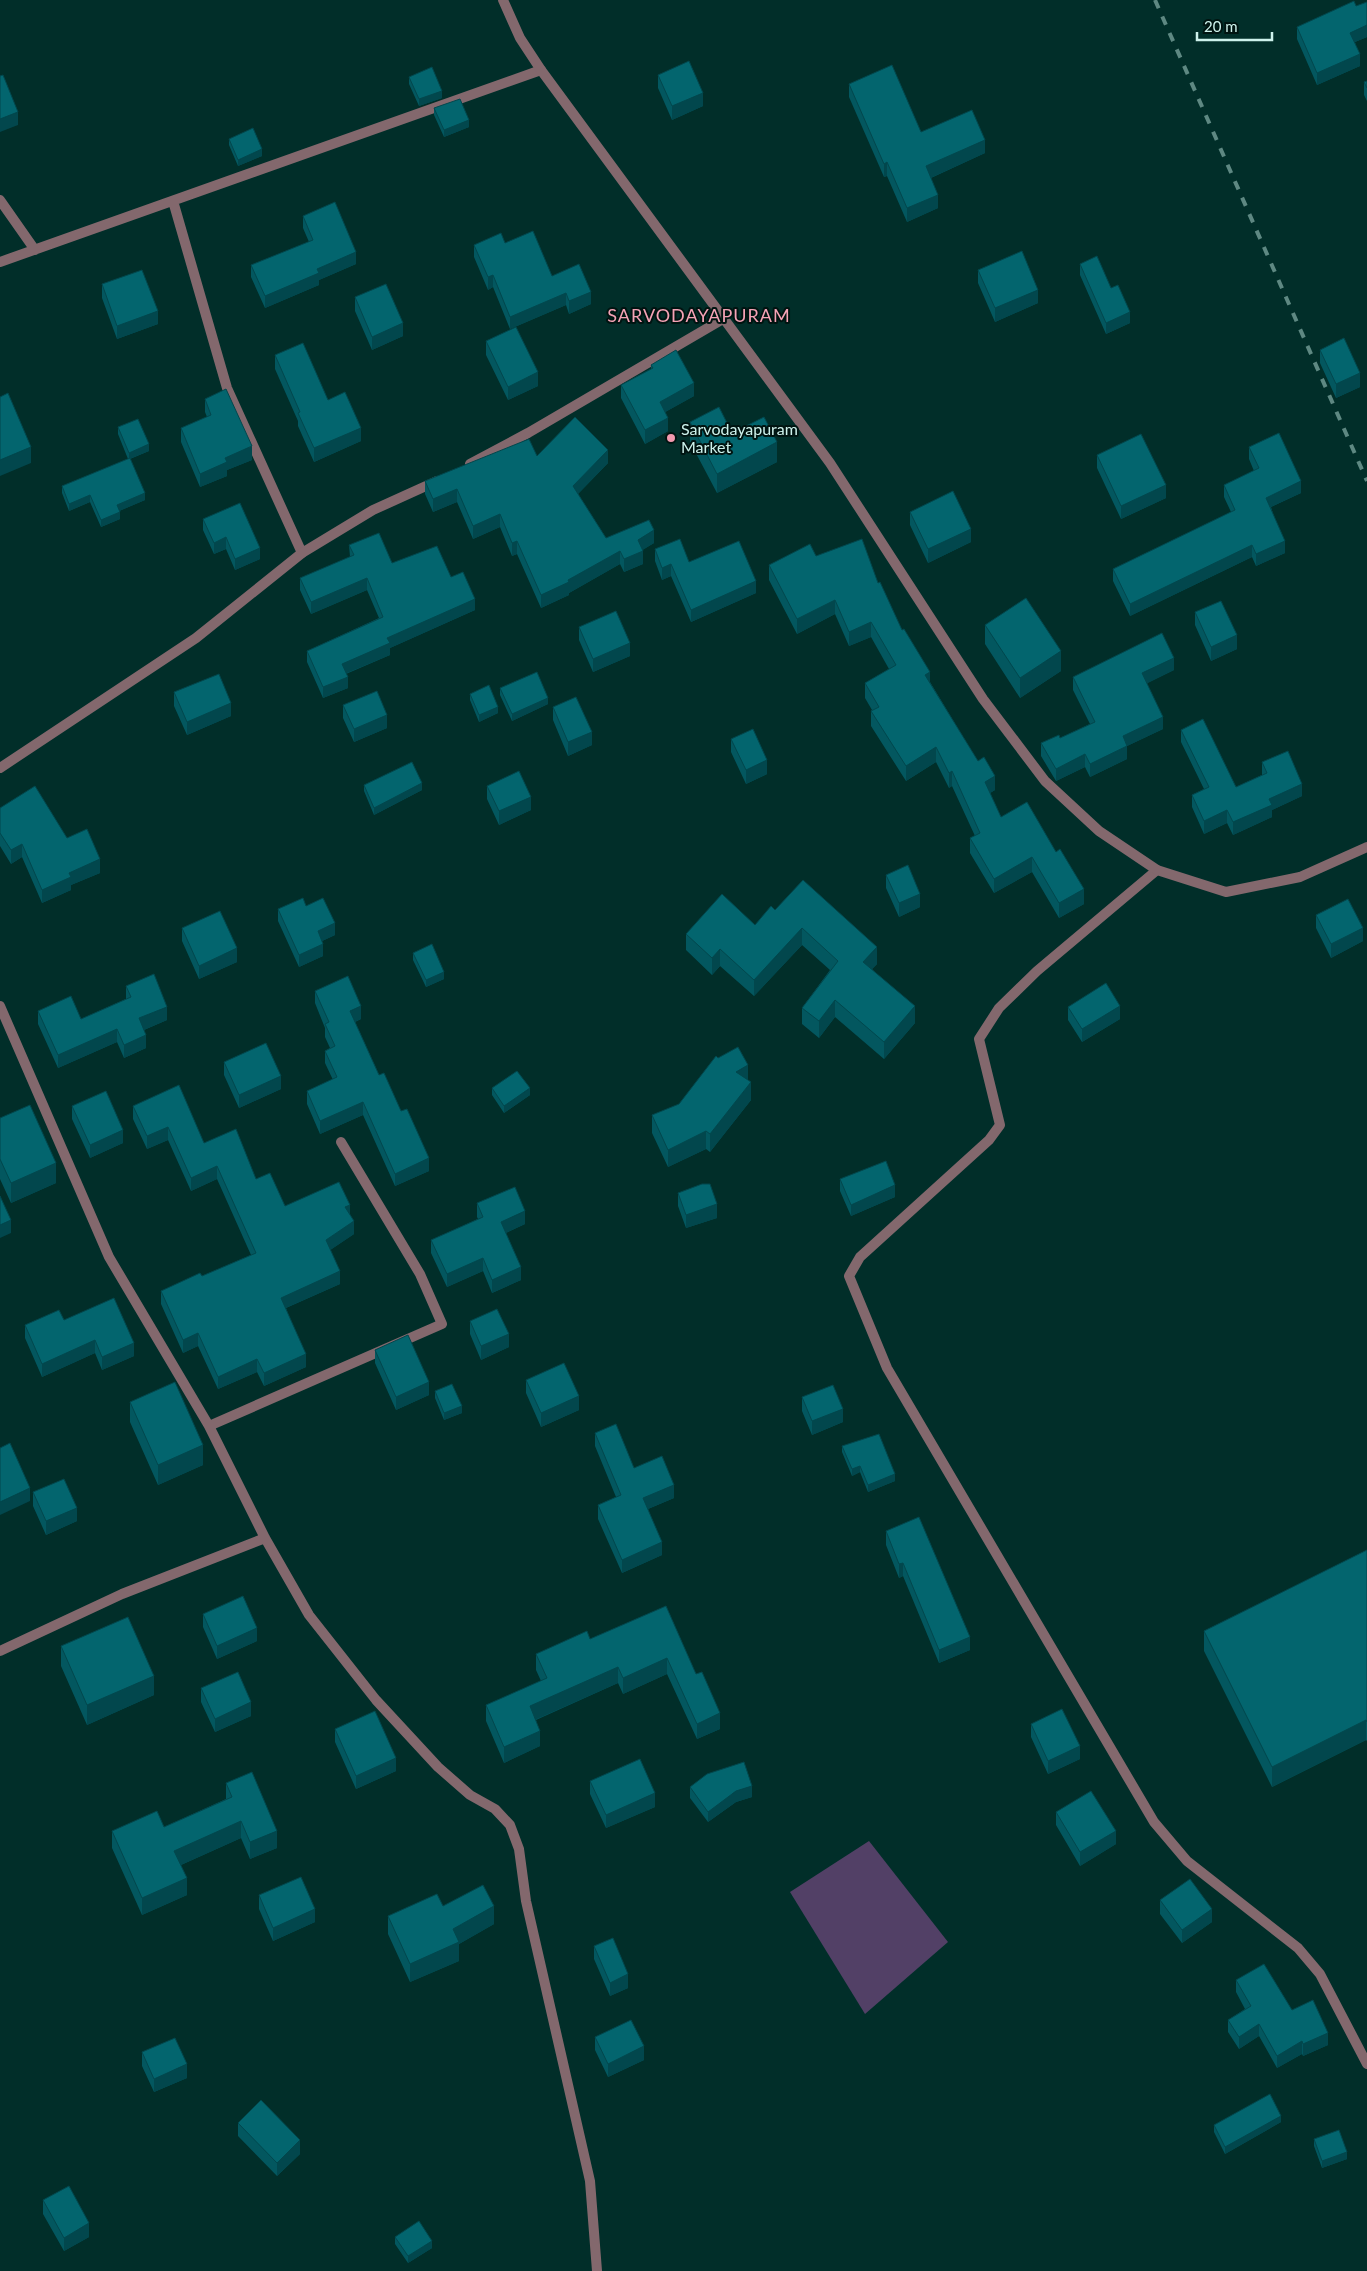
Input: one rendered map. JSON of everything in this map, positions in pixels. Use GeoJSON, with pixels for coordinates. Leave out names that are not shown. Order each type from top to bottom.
{"type":"FeatureCollection","features":[{"type":"Feature","properties":{"kind":"street"},"geometry":{"type":"LineString","coordinates":[[503,0],[520,38],[541,70],[830,463],[983,699],[1046,780],[1099,831],[1158,870],[1226,892],[1300,877],[1367,847]]}},
{"type":"Feature","properties":{"kind":"street"},"geometry":{"type":"LineString","coordinates":[[0,262],[541,70]]}},
{"type":"Feature","properties":{"kind":"street"},"geometry":{"type":"LineString","coordinates":[[0,200],[35,250]]}},
{"type":"Feature","properties":{"kind":"street"},"geometry":{"type":"LineString","coordinates":[[173,201],[227,388],[302,552]]}},
{"type":"Feature","properties":{"kind":"street"},"geometry":{"type":"LineString","coordinates":[[464,468],[528,434],[723,318]]}},
{"type":"Feature","properties":{"kind":"street"},"geometry":{"type":"LineString","coordinates":[[0,768],[196,638],[302,552],[373,510],[448,476]]}},
{"type":"Feature","properties":{"kind":"street"},"geometry":{"type":"LineString","coordinates":[[1158,870],[1038,971],[999,1008],[979,1040],[1000,1125],[988,1140],[860,1257],[849,1276],[887,1368],[1154,1822],[1187,1861],[1298,1948],[1320,1974],[1367,2064]]}},
{"type":"Feature","properties":{"kind":"street"},"geometry":{"type":"LineString","coordinates":[[0,1006],[109,1257],[209,1426],[265,1538],[308,1615],[376,1700],[438,1767],[470,1795],[495,1810],[510,1825],[519,1849],[526,1901],[590,2181],[597,2271]]}},
{"type":"Feature","properties":{"kind":"street"},"geometry":{"type":"LineString","coordinates":[[209,1426],[442,1324],[420,1274],[341,1142]]}},
{"type":"Feature","properties":{"kind":"street"},"geometry":{"type":"LineString","coordinates":[[0,1651],[122,1594],[265,1538]]}},
{"type":"Feature","properties":{"kind":"shaded area"},"geometry":{"type":"Polygon","coordinates":[[[869,1841],[948,1942],[865,2014],[790,1892],[869,1841]]]}},
{"type":"Feature","properties":{"kind":"building"},"geometry":{"type":"Polygon","coordinates":[[[1354,1],[1356,6],[1367,2],[1367,25],[1350,33],[1360,54],[1317,73],[1297,27],[1354,1]]]}},
{"type":"Feature","properties":{"kind":"building"},"geometry":{"type":"Polygon","coordinates":[[[689,61],[703,93],[672,106],[658,75],[689,61]]]}},
{"type":"Feature","properties":{"kind":"building"},"geometry":{"type":"Polygon","coordinates":[[[892,65],[921,132],[972,110],[985,140],[926,166],[938,195],[907,208],[887,162],[884,164],[849,84],[892,65]]]}},
{"type":"Feature","properties":{"kind":"building"},"geometry":{"type":"Polygon","coordinates":[[[432,67],[442,91],[419,99],[409,77],[432,67]]]}},
{"type":"Feature","properties":{"kind":"building"},"geometry":{"type":"Polygon","coordinates":[[[3,75],[18,112],[0,119],[0,76],[3,75]]]}},
{"type":"Feature","properties":{"kind":"building"},"geometry":{"type":"Polygon","coordinates":[[[460,99],[469,120],[444,130],[434,108],[460,99]]]}},
{"type":"Feature","properties":{"kind":"building"},"geometry":{"type":"Polygon","coordinates":[[[253,128],[262,149],[238,160],[229,139],[253,128]]]}},
{"type":"Feature","properties":{"kind":"building"},"geometry":{"type":"Polygon","coordinates":[[[335,202],[356,252],[317,269],[319,273],[265,296],[251,265],[313,240],[303,216],[335,202]]]}},
{"type":"Feature","properties":{"kind":"building"},"geometry":{"type":"Polygon","coordinates":[[[533,231],[552,276],[579,264],[591,292],[569,301],[566,293],[510,317],[493,275],[488,277],[474,245],[501,233],[505,243],[533,231]]]}},
{"type":"Feature","properties":{"kind":"building"},"geometry":{"type":"Polygon","coordinates":[[[1022,251],[1038,290],[995,308],[978,270],[1022,251]]]}},
{"type":"Feature","properties":{"kind":"building"},"geometry":{"type":"Polygon","coordinates":[[[1097,256],[1111,288],[1118,285],[1130,312],[1106,323],[1080,264],[1097,256]]]}},
{"type":"Feature","properties":{"kind":"building"},"geometry":{"type":"Polygon","coordinates":[[[142,270],[158,311],[117,326],[102,284],[142,270]]]}},
{"type":"Feature","properties":{"kind":"building"},"geometry":{"type":"Polygon","coordinates":[[[386,284],[403,323],[372,337],[355,297],[386,284]]]}},
{"type":"Feature","properties":{"kind":"building"},"geometry":{"type":"Polygon","coordinates":[[[516,327],[538,372],[508,387],[486,341],[516,327]]]}},
{"type":"Feature","properties":{"kind":"building"},"geometry":{"type":"Polygon","coordinates":[[[1344,338],[1360,373],[1336,384],[1320,350],[1344,338]]]}},
{"type":"Feature","properties":{"kind":"building"},"geometry":{"type":"Polygon","coordinates":[[[303,343],[328,400],[345,392],[361,428],[314,448],[275,355],[303,343]]]}},
{"type":"Feature","properties":{"kind":"building"},"geometry":{"type":"Polygon","coordinates":[[[676,350],[694,383],[660,402],[668,418],[645,430],[621,385],[653,368],[651,365],[676,350]]]}},
{"type":"Feature","properties":{"kind":"building"},"geometry":{"type":"Polygon","coordinates":[[[226,389],[252,446],[225,458],[227,462],[200,474],[181,428],[211,415],[205,399],[226,389]]]}},
{"type":"Feature","properties":{"kind":"building"},"geometry":{"type":"Polygon","coordinates":[[[8,393],[31,447],[0,460],[0,397],[8,393]]]}},
{"type":"Feature","properties":{"kind":"building"},"geometry":{"type":"Polygon","coordinates":[[[719,407],[732,433],[764,417],[777,442],[717,474],[690,422],[719,407]]]}},
{"type":"Feature","properties":{"kind":"building"},"geometry":{"type":"Polygon","coordinates":[[[575,417],[608,450],[573,486],[606,538],[649,520],[654,530],[638,540],[643,551],[624,559],[620,551],[568,580],[569,582],[541,595],[517,541],[512,543],[500,514],[473,526],[457,489],[433,499],[425,481],[529,439],[537,456],[575,417]]]}},
{"type":"Feature","properties":{"kind":"building"},"geometry":{"type":"Polygon","coordinates":[[[138,419],[149,444],[129,453],[118,427],[138,419]]]}},
{"type":"Feature","properties":{"kind":"building"},"geometry":{"type":"Polygon","coordinates":[[[1279,433],[1301,481],[1266,498],[1285,541],[1256,554],[1252,545],[1130,604],[1113,569],[1235,510],[1224,485],[1259,468],[1249,447],[1279,433]]]}},
{"type":"Feature","properties":{"kind":"building"},"geometry":{"type":"Polygon","coordinates":[[[1141,434],[1166,485],[1121,506],[1097,455],[1141,434]]]}},
{"type":"Feature","properties":{"kind":"building"},"geometry":{"type":"Polygon","coordinates":[[[130,458],[145,493],[117,505],[120,512],[101,520],[90,495],[69,504],[62,486],[130,458]]]}},
{"type":"Feature","properties":{"kind":"building"},"geometry":{"type":"Polygon","coordinates":[[[953,491],[971,529],[928,549],[910,512],[953,491]]]}},
{"type":"Feature","properties":{"kind":"building"},"geometry":{"type":"Polygon","coordinates":[[[240,503],[260,548],[235,559],[226,537],[214,543],[203,519],[240,503]]]}},
{"type":"Feature","properties":{"kind":"building"},"geometry":{"type":"Polygon","coordinates":[[[379,533],[392,563],[437,546],[451,577],[463,572],[475,599],[387,638],[390,643],[342,664],[348,677],[323,687],[307,651],[383,617],[367,578],[311,602],[300,578],[354,555],[349,545],[379,533]]]}},
{"type":"Feature","properties":{"kind":"building"},"geometry":{"type":"Polygon","coordinates":[[[680,539],[689,562],[739,541],[756,581],[691,610],[671,564],[662,568],[655,549],[680,539]]]}},
{"type":"Feature","properties":{"kind":"building"},"geometry":{"type":"Polygon","coordinates":[[[862,539],[878,583],[880,582],[902,630],[904,629],[930,672],[925,675],[978,761],[984,757],[995,776],[985,782],[1001,817],[1027,802],[1056,852],[1060,849],[1084,889],[1059,903],[1032,857],[994,879],[970,838],[980,833],[952,771],[949,773],[936,747],[906,766],[871,711],[879,707],[865,683],[896,665],[871,622],[849,632],[835,600],[797,619],[769,565],[810,544],[816,556],[862,539]]]}},
{"type":"Feature","properties":{"kind":"building"},"geometry":{"type":"Polygon","coordinates":[[[1026,598],[1061,651],[1020,678],[985,625],[1026,598]]]}},
{"type":"Feature","properties":{"kind":"building"},"geometry":{"type":"Polygon","coordinates":[[[1221,601],[1237,635],[1211,647],[1195,612],[1221,601]]]}},
{"type":"Feature","properties":{"kind":"building"},"geometry":{"type":"Polygon","coordinates":[[[616,611],[630,643],[593,659],[579,627],[616,611]]]}},
{"type":"Feature","properties":{"kind":"building"},"geometry":{"type":"Polygon","coordinates":[[[1162,633],[1174,658],[1142,673],[1163,717],[1123,736],[1127,746],[1090,764],[1085,754],[1056,769],[1041,743],[1059,735],[1060,738],[1095,722],[1073,677],[1162,633]]]}},
{"type":"Feature","properties":{"kind":"building"},"geometry":{"type":"Polygon","coordinates":[[[537,672],[548,698],[512,714],[500,688],[537,672]]]}},
{"type":"Feature","properties":{"kind":"building"},"geometry":{"type":"Polygon","coordinates":[[[219,674],[231,703],[187,722],[174,692],[219,674]]]}},
{"type":"Feature","properties":{"kind":"building"},"geometry":{"type":"Polygon","coordinates":[[[489,685],[498,707],[479,715],[470,694],[489,685]]]}},
{"type":"Feature","properties":{"kind":"building"},"geometry":{"type":"Polygon","coordinates":[[[377,691],[387,715],[354,729],[343,705],[377,691]]]}},
{"type":"Feature","properties":{"kind":"building"},"geometry":{"type":"Polygon","coordinates":[[[576,697],[592,732],[568,742],[553,707],[576,697]]]}},
{"type":"Feature","properties":{"kind":"building"},"geometry":{"type":"Polygon","coordinates":[[[1203,719],[1236,787],[1267,773],[1262,762],[1288,751],[1302,784],[1269,799],[1272,805],[1233,822],[1227,810],[1204,821],[1192,795],[1209,787],[1181,730],[1203,719]]]}},
{"type":"Feature","properties":{"kind":"building"},"geometry":{"type":"Polygon","coordinates":[[[753,729],[767,760],[746,770],[731,739],[753,729]]]}},
{"type":"Feature","properties":{"kind":"building"},"geometry":{"type":"Polygon","coordinates":[[[412,762],[422,783],[374,808],[364,785],[412,762]]]}},
{"type":"Feature","properties":{"kind":"building"},"geometry":{"type":"Polygon","coordinates":[[[519,771],[531,797],[499,811],[487,786],[519,771]]]}},
{"type":"Feature","properties":{"kind":"building"},"geometry":{"type":"Polygon","coordinates":[[[35,786],[67,838],[87,829],[100,859],[69,873],[71,877],[42,890],[22,844],[11,850],[0,833],[0,808],[35,786]]]}},
{"type":"Feature","properties":{"kind":"building"},"geometry":{"type":"Polygon","coordinates":[[[908,865],[920,894],[899,903],[886,875],[908,865]]]}},
{"type":"Feature","properties":{"kind":"building"},"geometry":{"type":"Polygon","coordinates":[[[803,880],[877,947],[863,962],[915,1006],[884,1042],[835,1000],[819,1021],[802,1008],[838,961],[802,928],[754,980],[720,949],[712,958],[686,934],[722,894],[755,925],[771,906],[775,910],[803,880]]]}},
{"type":"Feature","properties":{"kind":"building"},"geometry":{"type":"Polygon","coordinates":[[[303,898],[306,906],[323,898],[335,923],[318,931],[323,944],[299,955],[278,909],[303,898]]]}},
{"type":"Feature","properties":{"kind":"building"},"geometry":{"type":"Polygon","coordinates":[[[1348,899],[1363,928],[1331,944],[1316,915],[1348,899]]]}},
{"type":"Feature","properties":{"kind":"building"},"geometry":{"type":"Polygon","coordinates":[[[220,911],[237,948],[199,966],[182,928],[220,911]]]}},
{"type":"Feature","properties":{"kind":"building"},"geometry":{"type":"Polygon","coordinates":[[[432,944],[444,972],[426,980],[413,953],[432,944]]]}},
{"type":"Feature","properties":{"kind":"building"},"geometry":{"type":"Polygon","coordinates":[[[154,974],[167,1007],[139,1018],[146,1035],[124,1045],[117,1029],[58,1055],[38,1011],[71,996],[81,1019],[131,997],[126,986],[154,974]]]}},
{"type":"Feature","properties":{"kind":"building"},"geometry":{"type":"Polygon","coordinates":[[[348,976],[361,1006],[350,1011],[379,1075],[384,1073],[401,1111],[407,1109],[429,1158],[395,1174],[363,1102],[320,1121],[307,1091],[337,1077],[325,1051],[335,1046],[325,1024],[329,1022],[315,991],[348,976]]]}},
{"type":"Feature","properties":{"kind":"building"},"geometry":{"type":"Polygon","coordinates":[[[1106,983],[1120,1006],[1082,1029],[1068,1007],[1106,983]]]}},
{"type":"Feature","properties":{"kind":"building"},"geometry":{"type":"Polygon","coordinates":[[[266,1043],[281,1076],[239,1095],[224,1062],[266,1043]]]}},
{"type":"Feature","properties":{"kind":"building"},"geometry":{"type":"Polygon","coordinates":[[[738,1047],[748,1065],[736,1072],[751,1082],[710,1134],[706,1131],[668,1150],[652,1115],[679,1104],[716,1056],[718,1058],[738,1047]]]}},
{"type":"Feature","properties":{"kind":"building"},"geometry":{"type":"Polygon","coordinates":[[[517,1071],[530,1088],[504,1106],[492,1088],[517,1071]]]}},
{"type":"Feature","properties":{"kind":"building"},"geometry":{"type":"Polygon","coordinates":[[[179,1085],[204,1143],[236,1129],[256,1179],[270,1173],[285,1206],[339,1182],[350,1205],[345,1207],[354,1221],[326,1240],[340,1271],[281,1298],[306,1354],[264,1373],[257,1359],[218,1377],[198,1333],[183,1340],[161,1291],[200,1273],[202,1276],[256,1253],[217,1166],[191,1178],[168,1127],[147,1136],[133,1106],[179,1085]]]}},
{"type":"Feature","properties":{"kind":"building"},"geometry":{"type":"Polygon","coordinates":[[[106,1091],[123,1130],[90,1145],[72,1106],[106,1091]]]}},
{"type":"Feature","properties":{"kind":"building"},"geometry":{"type":"Polygon","coordinates":[[[30,1105],[56,1163],[11,1183],[0,1159],[0,1118],[30,1105]]]}},
{"type":"Feature","properties":{"kind":"building"},"geometry":{"type":"Polygon","coordinates":[[[886,1161],[895,1185],[851,1205],[840,1179],[886,1161]]]}},
{"type":"Feature","properties":{"kind":"building"},"geometry":{"type":"Polygon","coordinates":[[[702,1184],[710,1184],[717,1204],[686,1215],[678,1193],[702,1184]]]}},
{"type":"Feature","properties":{"kind":"building"},"geometry":{"type":"Polygon","coordinates":[[[515,1187],[525,1211],[501,1222],[521,1267],[492,1280],[483,1258],[447,1274],[431,1240],[483,1217],[477,1203],[515,1187]]]}},
{"type":"Feature","properties":{"kind":"building"},"geometry":{"type":"Polygon","coordinates":[[[0,1196],[11,1220],[0,1225],[0,1196]]]}},
{"type":"Feature","properties":{"kind":"building"},"geometry":{"type":"Polygon","coordinates":[[[114,1298],[134,1343],[102,1357],[95,1340],[42,1364],[25,1325],[59,1310],[64,1320],[114,1298]]]}},
{"type":"Feature","properties":{"kind":"building"},"geometry":{"type":"Polygon","coordinates":[[[497,1309],[509,1334],[481,1346],[470,1321],[497,1309]]]}},
{"type":"Feature","properties":{"kind":"building"},"geometry":{"type":"Polygon","coordinates":[[[408,1335],[429,1382],[396,1397],[375,1350],[408,1335]]]}},
{"type":"Feature","properties":{"kind":"building"},"geometry":{"type":"Polygon","coordinates":[[[564,1363],[579,1396],[541,1413],[526,1380],[564,1363]]]}},
{"type":"Feature","properties":{"kind":"building"},"geometry":{"type":"Polygon","coordinates":[[[175,1382],[203,1445],[158,1465],[130,1402],[175,1382]]]}},
{"type":"Feature","properties":{"kind":"building"},"geometry":{"type":"Polygon","coordinates":[[[452,1384],[462,1406],[444,1413],[435,1391],[452,1384]]]}},
{"type":"Feature","properties":{"kind":"building"},"geometry":{"type":"Polygon","coordinates":[[[833,1385],[843,1409],[812,1421],[802,1397],[833,1385]]]}},
{"type":"Feature","properties":{"kind":"building"},"geometry":{"type":"Polygon","coordinates":[[[616,1424],[634,1468],[662,1456],[674,1485],[643,1498],[662,1542],[622,1560],[598,1505],[621,1495],[595,1433],[616,1424]]]}},
{"type":"Feature","properties":{"kind":"building"},"geometry":{"type":"Polygon","coordinates":[[[879,1434],[895,1474],[868,1485],[860,1466],[852,1469],[842,1446],[879,1434]]]}},
{"type":"Feature","properties":{"kind":"building"},"geometry":{"type":"Polygon","coordinates":[[[10,1443],[30,1488],[0,1502],[0,1448],[10,1443]]]}},
{"type":"Feature","properties":{"kind":"building"},"geometry":{"type":"Polygon","coordinates":[[[64,1479],[77,1508],[46,1521],[33,1492],[64,1479]]]}},
{"type":"Feature","properties":{"kind":"building"},"geometry":{"type":"Polygon","coordinates":[[[919,1517],[970,1637],[939,1650],[903,1563],[899,1564],[886,1531],[919,1517]]]}},
{"type":"Feature","properties":{"kind":"building"},"geometry":{"type":"Polygon","coordinates":[[[1367,1550],[1367,1722],[1366,1720],[1272,1767],[1204,1631],[1367,1550]]]}},
{"type":"Feature","properties":{"kind":"building"},"geometry":{"type":"Polygon","coordinates":[[[243,1596],[257,1628],[217,1646],[203,1614],[243,1596]]]}},
{"type":"Feature","properties":{"kind":"building"},"geometry":{"type":"Polygon","coordinates":[[[666,1606],[696,1674],[702,1672],[720,1713],[697,1724],[667,1658],[623,1678],[618,1667],[530,1706],[540,1731],[504,1747],[486,1705],[547,1678],[536,1654],[587,1631],[590,1639],[666,1606]]]}},
{"type":"Feature","properties":{"kind":"building"},"geometry":{"type":"Polygon","coordinates":[[[128,1617],[154,1676],[87,1705],[61,1646],[128,1617]]]}},
{"type":"Feature","properties":{"kind":"building"},"geometry":{"type":"Polygon","coordinates":[[[238,1672],[251,1702],[215,1719],[201,1688],[238,1672]]]}},
{"type":"Feature","properties":{"kind":"building"},"geometry":{"type":"Polygon","coordinates":[[[1062,1709],[1080,1746],[1048,1761],[1031,1724],[1062,1709]]]}},
{"type":"Feature","properties":{"kind":"building"},"geometry":{"type":"Polygon","coordinates":[[[375,1711],[396,1758],[356,1776],[335,1729],[375,1711]]]}},
{"type":"Feature","properties":{"kind":"building"},"geometry":{"type":"Polygon","coordinates":[[[640,1759],[655,1793],[606,1815],[590,1781],[640,1759]]]}},
{"type":"Feature","properties":{"kind":"building"},"geometry":{"type":"Polygon","coordinates":[[[744,1762],[752,1786],[736,1791],[708,1812],[690,1787],[707,1774],[744,1762]]]}},
{"type":"Feature","properties":{"kind":"building"},"geometry":{"type":"Polygon","coordinates":[[[252,1772],[277,1831],[250,1842],[241,1821],[174,1851],[187,1878],[142,1898],[112,1831],[157,1811],[164,1827],[232,1797],[226,1783],[252,1772]]]}},
{"type":"Feature","properties":{"kind":"building"},"geometry":{"type":"Polygon","coordinates":[[[1091,1791],[1116,1831],[1080,1852],[1056,1812],[1091,1791]]]}},
{"type":"Feature","properties":{"kind":"building"},"geometry":{"type":"Polygon","coordinates":[[[301,1877],[315,1909],[273,1928],[259,1895],[301,1877]]]}},
{"type":"Feature","properties":{"kind":"building"},"geometry":{"type":"Polygon","coordinates":[[[1190,1879],[1212,1909],[1182,1930],[1160,1900],[1190,1879]]]}},
{"type":"Feature","properties":{"kind":"building"},"geometry":{"type":"Polygon","coordinates":[[[483,1885],[494,1906],[453,1929],[459,1942],[410,1964],[388,1916],[437,1894],[443,1906],[483,1885]]]}},
{"type":"Feature","properties":{"kind":"building"},"geometry":{"type":"Polygon","coordinates":[[[613,1938],[628,1974],[610,1983],[594,1946],[613,1938]]]}},
{"type":"Feature","properties":{"kind":"building"},"geometry":{"type":"Polygon","coordinates":[[[1264,1964],[1292,2010],[1313,2000],[1328,2033],[1303,2044],[1302,2041],[1277,2056],[1259,2024],[1239,2037],[1228,2020],[1251,2006],[1236,1980],[1264,1964]]]}},
{"type":"Feature","properties":{"kind":"building"},"geometry":{"type":"Polygon","coordinates":[[[631,2020],[644,2046],[608,2064],[595,2037],[631,2020]]]}},
{"type":"Feature","properties":{"kind":"building"},"geometry":{"type":"Polygon","coordinates":[[[175,2038],[187,2064],[154,2079],[142,2052],[175,2038]]]}},
{"type":"Feature","properties":{"kind":"building"},"geometry":{"type":"Polygon","coordinates":[[[1270,2094],[1281,2116],[1225,2147],[1214,2125],[1270,2094]]]}},
{"type":"Feature","properties":{"kind":"building"},"geometry":{"type":"Polygon","coordinates":[[[261,2100],[300,2140],[277,2163],[238,2123],[261,2100]]]}},
{"type":"Feature","properties":{"kind":"building"},"geometry":{"type":"Polygon","coordinates":[[[1339,2130],[1347,2152],[1322,2161],[1314,2139],[1339,2130]]]}},
{"type":"Feature","properties":{"kind":"building"},"geometry":{"type":"Polygon","coordinates":[[[69,2186],[89,2223],[64,2238],[43,2200],[69,2186]]]}},
{"type":"Feature","properties":{"kind":"building"},"geometry":{"type":"Polygon","coordinates":[[[419,2221],[432,2241],[408,2256],[395,2237],[419,2221]]]}},
{"type":"Feature","properties":{"kind":"railway"},"geometry":{"type":"LineString","coordinates":[[1155,0],[1367,481]]}},
{"type":"Feature","properties":{"kind":"place","name":"Sarvodayapuram Market"},"geometry":{"type":"Point","coordinates":[671,438]}},
{"type":"Feature","properties":{"kind":"district","name":"SARVODAYAPURAM"},"geometry":{"type":"Point","coordinates":[699,316]}}]}
